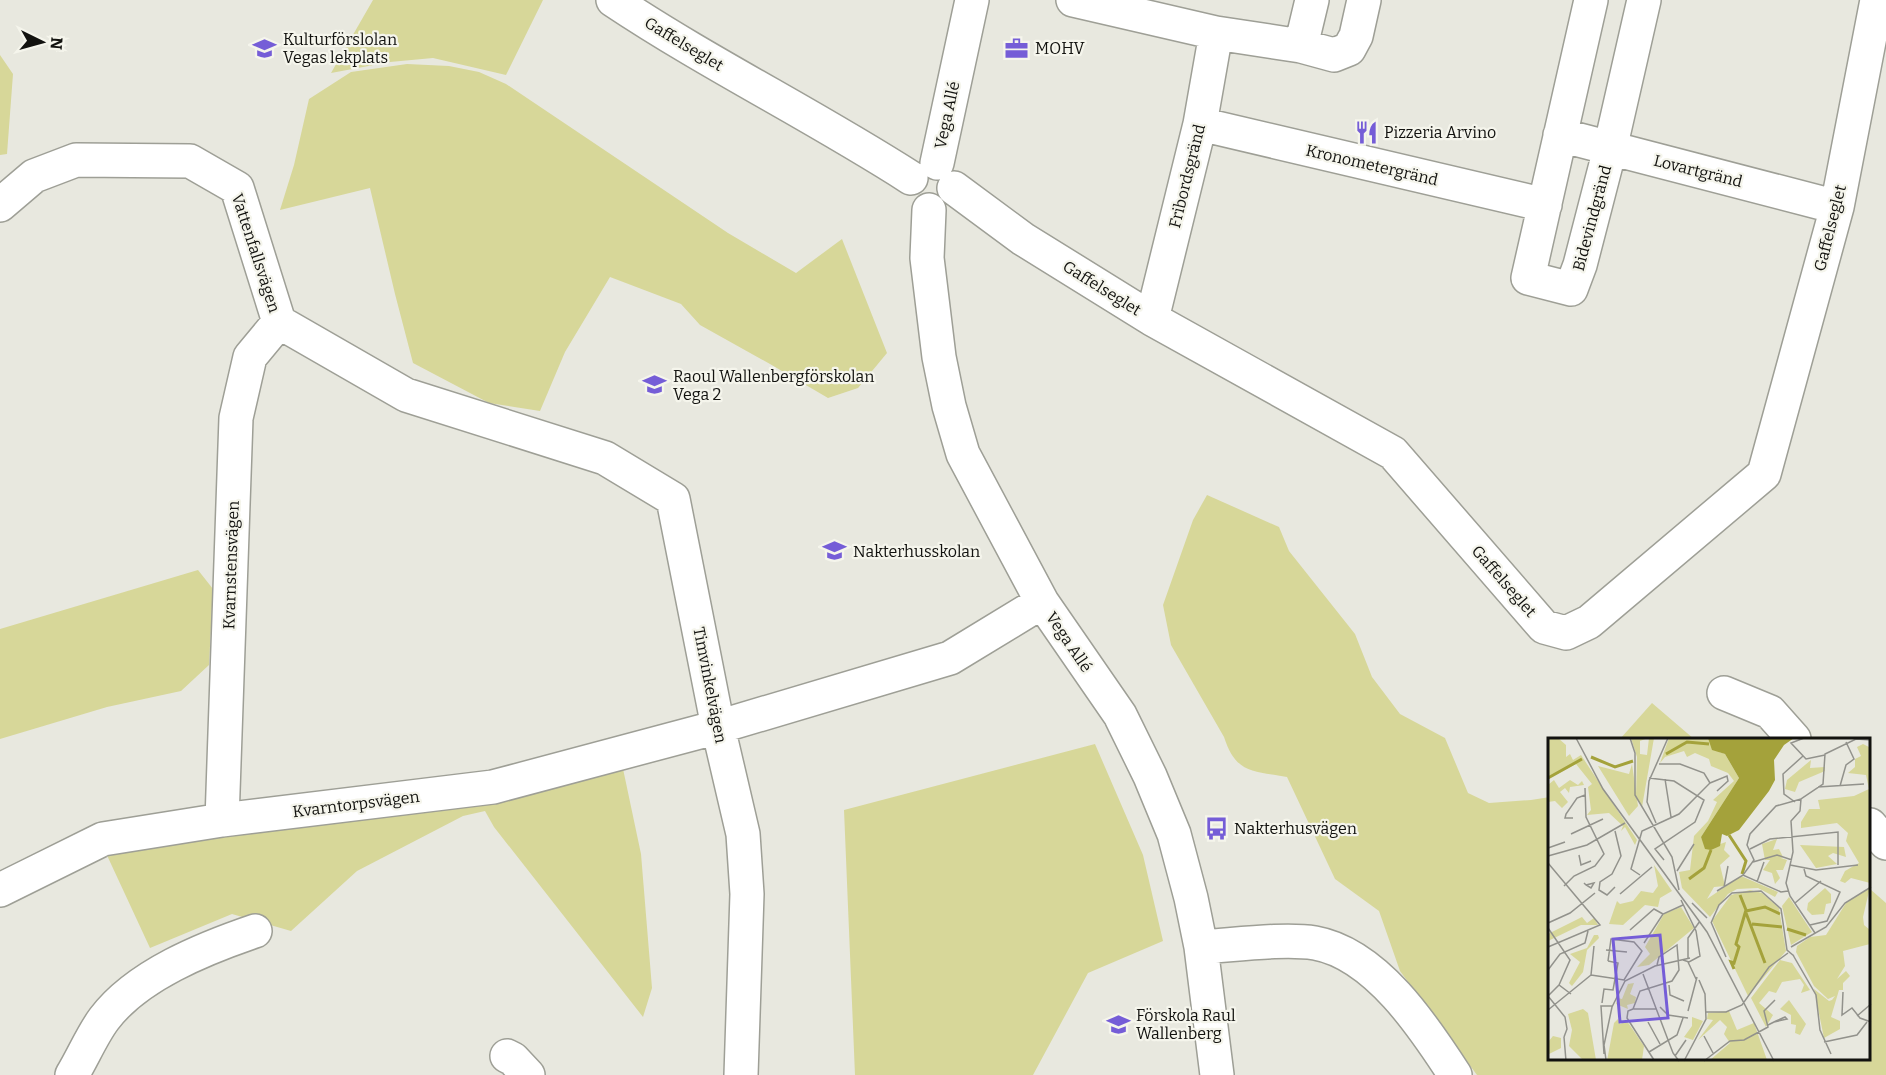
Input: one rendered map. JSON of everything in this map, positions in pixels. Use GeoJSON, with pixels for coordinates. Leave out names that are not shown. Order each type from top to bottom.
{"type":"FeatureCollection","features":[{"type":"Feature","properties":{"kind":"street","name":"Gaffelseglet"},"geometry":{"type":"LineString","coordinates":[[613,0],[652,26],[871,153],[934,176],[1023,239],[1152,318],[1393,453],[1544,627],[1566,633],[1589,622],[1764,474],[1837,207],[1877,0]]}},
{"type":"Feature","properties":{"kind":"street","name":"Vega Allé"},"geometry":{"type":"LineString","coordinates":[[972,0],[934,176],[911,186],[917,203],[929,210],[927,258],[939,357],[949,406],[963,454],[1042,603],[1120,715],[1150,776],[1174,834],[1201,947],[1217,1075]]}},
{"type":"Feature","properties":{"kind":"street"},"geometry":{"type":"LineString","coordinates":[[1073,0],[1216,33],[1301,46],[1334,55],[1349,49],[1356,36],[1364,0]]}},
{"type":"Feature","properties":{"kind":"street"},"geometry":{"type":"LineString","coordinates":[[1301,46],[1312,0]]}},
{"type":"Feature","properties":{"kind":"street","name":"Bidevindgränd"},"geometry":{"type":"LineString","coordinates":[[1591,0],[1528,278],[1571,289],[1593,217],[1644,0]]}},
{"type":"Feature","properties":{"kind":"street","name":"Fribordsgränd"},"geometry":{"type":"LineString","coordinates":[[1152,318],[1200,124],[1216,33]]}},
{"type":"Feature","properties":{"kind":"street","name":"Kronometergränd"},"geometry":{"type":"LineString","coordinates":[[1200,124],[1545,205]]}},
{"type":"Feature","properties":{"kind":"street","name":"Lovartgränd"},"geometry":{"type":"LineString","coordinates":[[1560,135],[1837,207]]}},
{"type":"Feature","properties":{"kind":"street","name":"Vattenfallsvägen"},"geometry":{"type":"LineString","coordinates":[[0,205],[34,176],[76,160],[190,161],[237,188],[279,322]]}},
{"type":"Feature","properties":{"kind":"street","name":"Timvinkelvägen"},"geometry":{"type":"LineString","coordinates":[[279,322],[406,395],[605,458],[673,499],[718,727],[743,834],[747,894],[741,1075]]}},
{"type":"Feature","properties":{"kind":"street","name":"Kvarnstensvägen"},"geometry":{"type":"LineString","coordinates":[[222,820],[236,418],[250,357],[279,322]]}},
{"type":"Feature","properties":{"kind":"street"},"geometry":{"type":"LineString","coordinates":[[718,727],[950,658],[1042,603]]}},
{"type":"Feature","properties":{"kind":"street"},"geometry":{"type":"LineString","coordinates":[[1724,693],[1770,712],[1793,738]]}},
{"type":"Feature","properties":{"kind":"street","name":"Kvarntorpsvägen"},"geometry":{"type":"LineString","coordinates":[[0,890],[103,839],[222,820],[493,787],[718,727]]}},
{"type":"Feature","properties":{"kind":"street"},"geometry":{"type":"LineString","coordinates":[[1871,827],[1886,843]]}},
{"type":"Feature","properties":{"kind":"street"},"geometry":{"type":"LineString","coordinates":[[72,1075],[105,1018],[132,991],[159,972],[255,930]]}},
{"type":"Feature","properties":{"kind":"street"},"geometry":{"type":"LineString","coordinates":[[1201,947],[1275,942],[1315,943],[1344,952],[1370,970],[1390,990],[1413,1016],[1455,1075]]}},
{"type":"Feature","properties":{"kind":"green space"},"geometry":{"type":"Polygon","coordinates":[[[373,0],[543,0],[506,75],[433,58],[390,62],[331,73],[373,0]]]}},
{"type":"Feature","properties":{"kind":"green space"},"geometry":{"type":"Polygon","coordinates":[[[0,55],[13,74],[7,154],[0,155],[0,55]]]}},
{"type":"Feature","properties":{"kind":"green space"},"geometry":{"type":"Polygon","coordinates":[[[407,64],[449,66],[479,72],[506,84],[728,233],[796,273],[842,239],[887,353],[858,388],[828,398],[700,325],[681,304],[610,277],[565,352],[540,411],[489,403],[413,363],[370,188],[280,210],[294,165],[309,99],[351,72],[407,64]]]}},
{"type":"Feature","properties":{"kind":"green space"},"geometry":{"type":"Polygon","coordinates":[[[1207,495],[1279,527],[1289,551],[1355,634],[1372,677],[1400,714],[1445,738],[1468,793],[1489,803],[1548,797],[1548,1060],[1871,1060],[1871,890],[1886,903],[1886,1075],[1477,1075],[1400,971],[1379,911],[1335,879],[1287,777],[1247,769],[1234,758],[1171,645],[1163,605],[1193,520],[1207,495]]]}},
{"type":"Feature","properties":{"kind":"green space"},"geometry":{"type":"Polygon","coordinates":[[[198,570],[213,589],[209,665],[181,691],[107,707],[0,739],[0,629],[198,570]]]}},
{"type":"Feature","properties":{"kind":"green space"},"geometry":{"type":"Polygon","coordinates":[[[1652,703],[1693,738],[1621,738],[1652,703]]]}},
{"type":"Feature","properties":{"kind":"green space"},"geometry":{"type":"Polygon","coordinates":[[[1095,744],[1143,855],[1163,941],[1088,973],[1033,1075],[855,1075],[844,810],[1095,744]]]}},
{"type":"Feature","properties":{"kind":"green space"},"geometry":{"type":"Polygon","coordinates":[[[622,764],[641,854],[652,988],[643,1017],[494,827],[485,811],[463,816],[357,871],[291,931],[232,914],[150,948],[105,851],[622,764]]]}},
{"type":"Feature","properties":{"kind":"place","name":"Kulturförslolan Vegas lekplats"},"geometry":{"type":"Point","coordinates":[265,48]}},
{"type":"Feature","properties":{"kind":"place","name":"MOHV"},"geometry":{"type":"Point","coordinates":[1017,48]}},
{"type":"Feature","properties":{"kind":"place","name":"Pizzeria Arvino"},"geometry":{"type":"Point","coordinates":[1366,132]}},
{"type":"Feature","properties":{"kind":"place","name":"Raoul Wallenbergförskolan Vega 2"},"geometry":{"type":"Point","coordinates":[655,385]}},
{"type":"Feature","properties":{"kind":"place","name":"Nakterhusskolan"},"geometry":{"type":"Point","coordinates":[835,551]}},
{"type":"Feature","properties":{"kind":"place","name":"Nakterhusvägen"},"geometry":{"type":"Point","coordinates":[1216,828]}},
{"type":"Feature","properties":{"kind":"place","name":"Förskola Raul Wallenberg"},"geometry":{"type":"Point","coordinates":[1118,1024]}}]}
